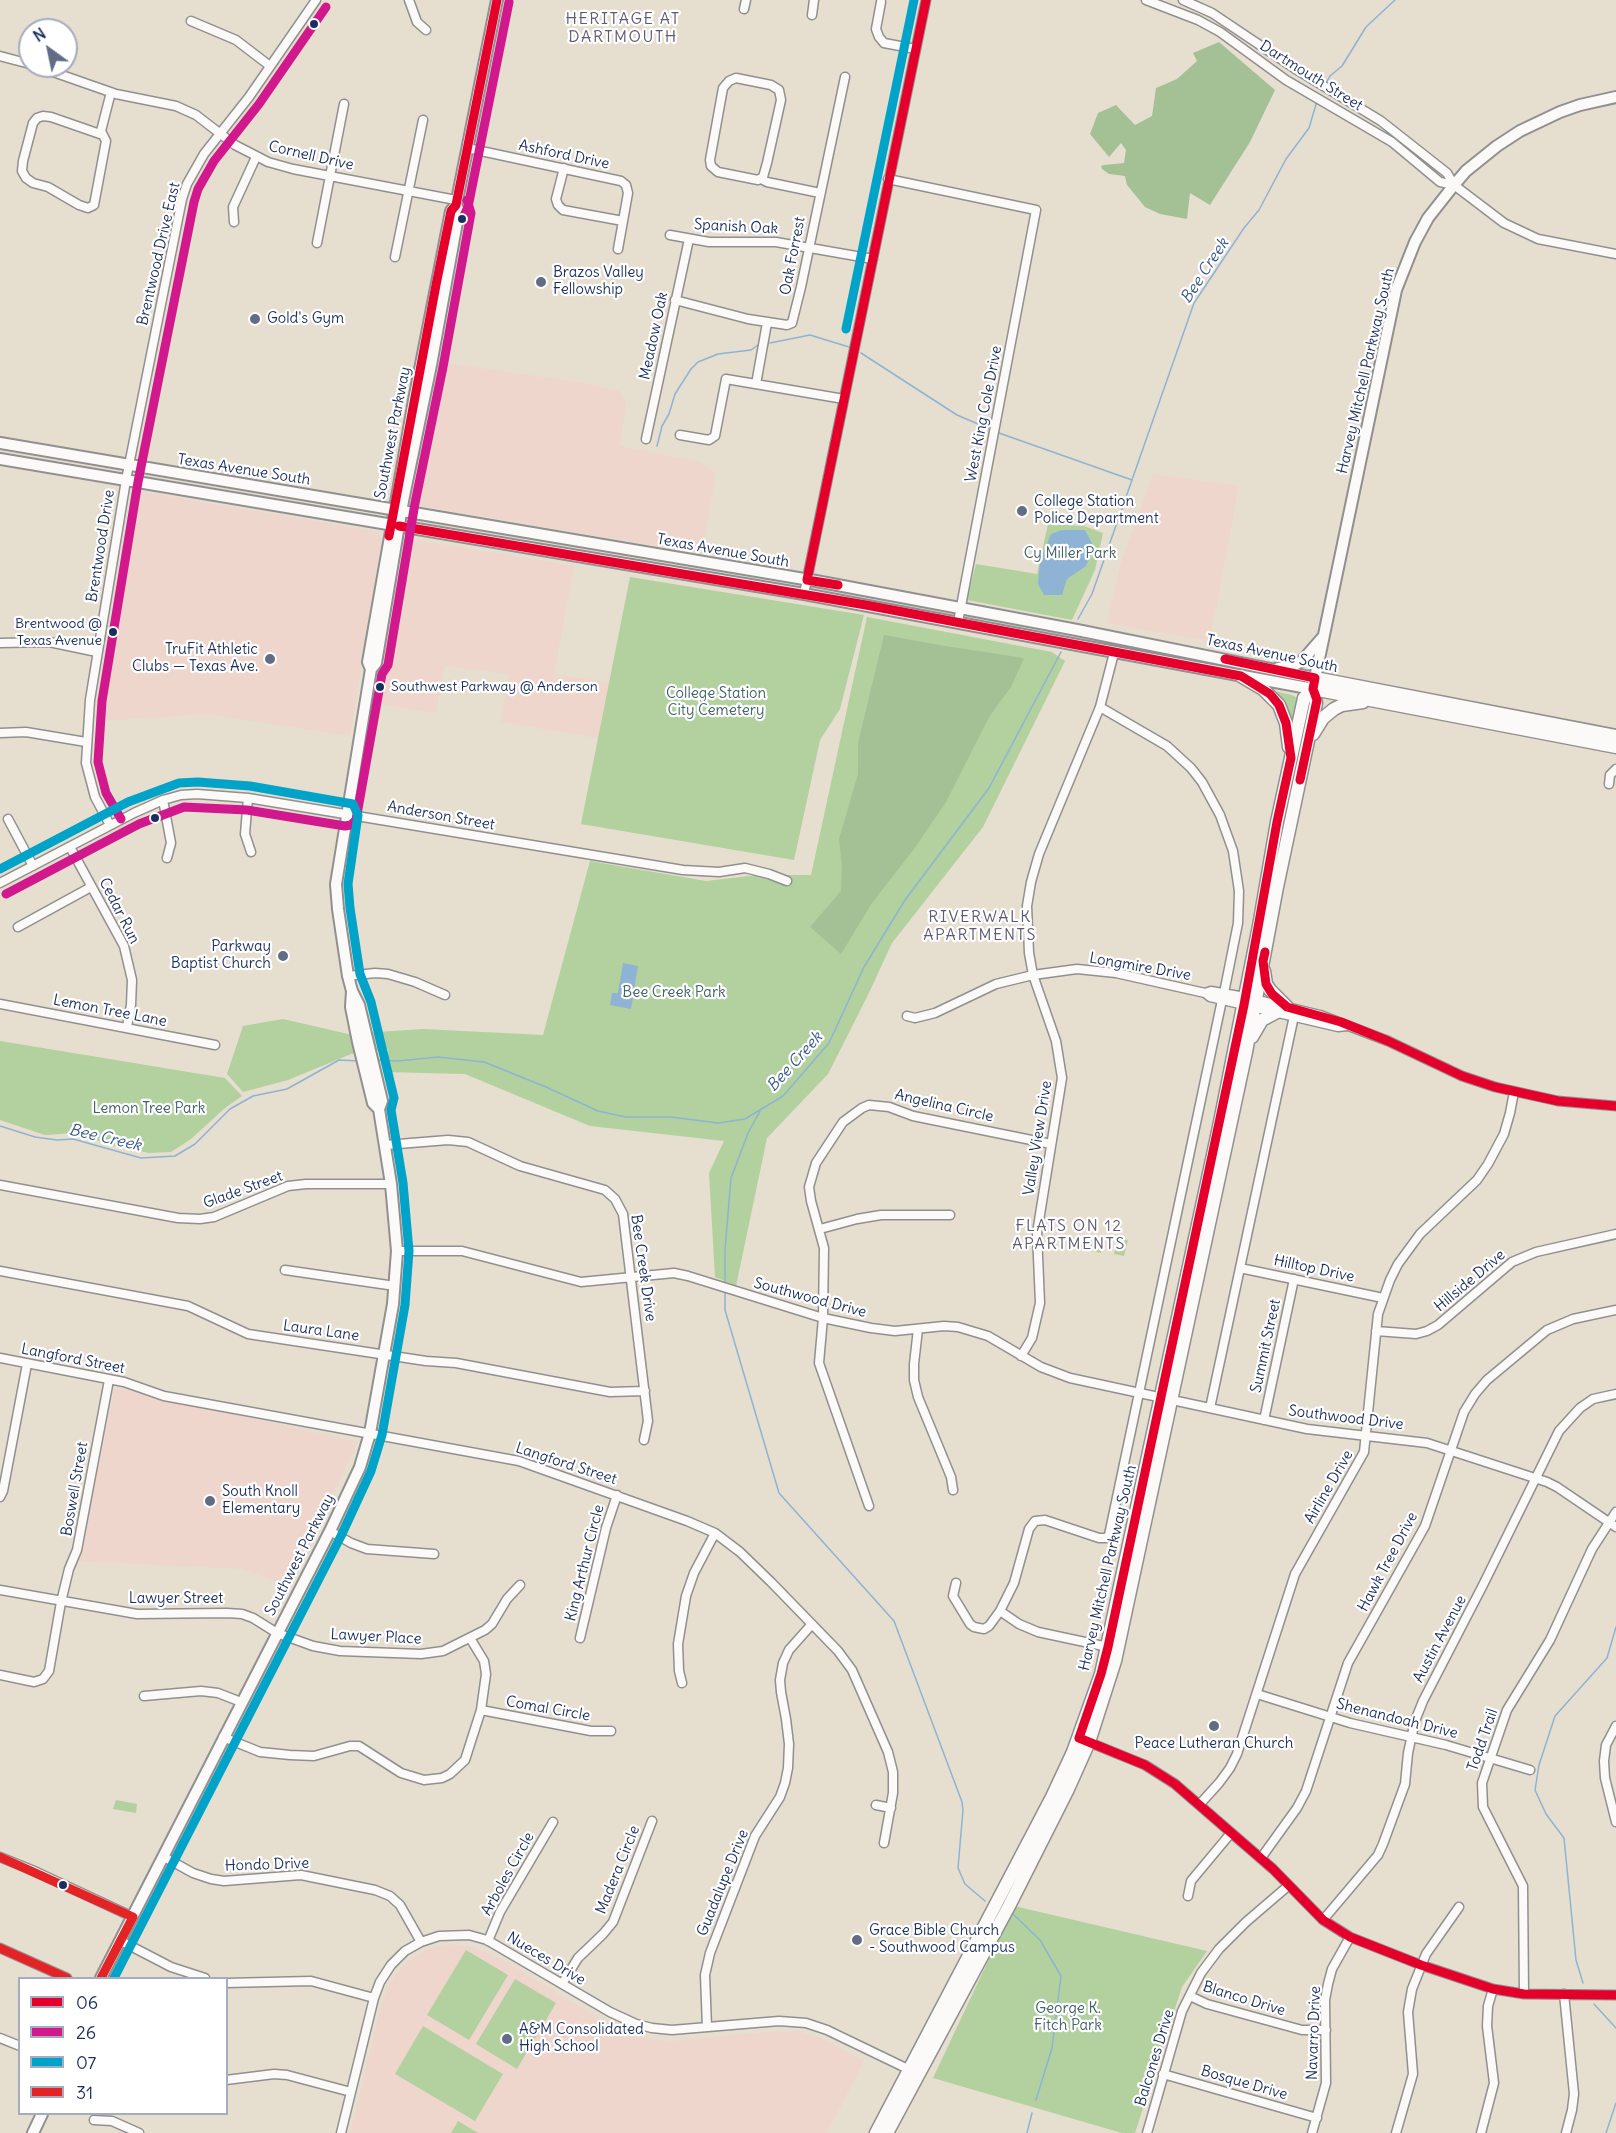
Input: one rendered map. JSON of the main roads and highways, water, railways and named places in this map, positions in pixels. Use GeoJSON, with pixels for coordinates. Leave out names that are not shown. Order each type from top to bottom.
{"type":"FeatureCollection","features":[{"type":"Feature","properties":{"kind":"highway"},"geometry":{"type":"LineString","coordinates":[[1241,676],[1263,689],[1278,705],[1286,723],[1291,758]]}},
{"type":"Feature","properties":{"kind":"highway","name":"Texas Avenue South"},"geometry":{"type":"LineString","coordinates":[[1314,684],[1377,701],[1616,747]]}},
{"type":"Feature","properties":{"kind":"highway","name":"Texas Avenue South"},"geometry":{"type":"LineString","coordinates":[[1314,684],[1616,736]]}},
{"type":"Feature","properties":{"kind":"highway","name":"Harvey Mitchell Parkway South"},"geometry":{"type":"LineString","coordinates":[[887,2133],[908,2083],[910,2070],[1084,1740],[1167,1399],[1246,1052],[1250,1002],[1263,961],[1317,700],[1314,684]]}},
{"type":"Feature","properties":{"kind":"highway","name":"Harvey Mitchell Parkway South"},"geometry":{"type":"LineString","coordinates":[[876,2133],[908,2083],[1009,1906],[1068,1789],[1084,1740],[1115,1661],[1250,1002],[1277,822],[1304,698],[1314,684]]}},
{"type":"Feature","properties":{"kind":"highway"},"geometry":{"type":"LineString","coordinates":[[1307,746],[1319,723],[1334,709],[1355,703],[1377,701]]}},
{"type":"Feature","properties":{"kind":"highway"},"geometry":{"type":"LineString","coordinates":[[1246,1052],[1258,1024],[1268,1016],[1286,1012],[1266,984],[1263,961]]}},
{"type":"Feature","properties":{"kind":"main road","name":"Southwest Parkway"},"geometry":{"type":"LineString","coordinates":[[398,511],[414,400],[436,285],[451,211],[456,203],[497,0]]}},
{"type":"Feature","properties":{"kind":"main road","name":"Harvey Mitchell Parkway South"},"geometry":{"type":"LineString","coordinates":[[1314,684],[1396,290],[1415,242],[1428,218],[1454,185],[1483,156],[1520,131],[1542,120],[1580,105],[1616,97]]}},
{"type":"Feature","properties":{"kind":"main road","name":"Southwest Parkway"},"geometry":{"type":"LineString","coordinates":[[102,1977],[330,1531],[360,1467],[370,1433],[385,1354],[395,1286],[397,1251],[391,1184],[379,1109],[382,1101],[359,1005],[348,976],[336,884],[371,669],[376,663],[395,525],[431,365],[459,211],[456,203]]}},
{"type":"Feature","properties":{"kind":"main road"},"geometry":{"type":"LineString","coordinates":[[436,285],[440,290],[437,303],[441,311]]}},
{"type":"Feature","properties":{"kind":"main road"},"geometry":{"type":"LineString","coordinates":[[426,340],[429,344],[427,358],[431,365]]}},
{"type":"Feature","properties":{"kind":"main road"},"geometry":{"type":"LineString","coordinates":[[414,400],[417,405],[416,416],[419,420]]}},
{"type":"Feature","properties":{"kind":"main road","name":"Texas Avenue South"},"geometry":{"type":"LineString","coordinates":[[0,443],[961,608],[1271,669],[1314,684]]}},
{"type":"Feature","properties":{"kind":"main road","name":"Texas Avenue South"},"geometry":{"type":"LineString","coordinates":[[0,459],[804,594],[1241,676],[1314,684]]}},
{"type":"Feature","properties":{"kind":"main road"},"geometry":{"type":"LineString","coordinates":[[552,552],[555,537]]}},
{"type":"Feature","properties":{"kind":"main road"},"geometry":{"type":"LineString","coordinates":[[1271,669],[1295,665],[1302,661],[1324,635]]}},
{"type":"Feature","properties":{"kind":"main road"},"geometry":{"type":"LineString","coordinates":[[1061,642],[1072,638],[1104,644],[1115,638]]}},
{"type":"Feature","properties":{"kind":"main road"},"geometry":{"type":"LineString","coordinates":[[1114,653],[1117,648],[1123,647],[1147,652],[1160,646]]}},
{"type":"Feature","properties":{"kind":"main road"},"geometry":{"type":"LineString","coordinates":[[33,2133],[42,2115]]}},
{"type":"Feature","properties":{"kind":"water"},"geometry":{"type":"Polygon","coordinates":[[[1062,530],[1085,530],[1094,547],[1086,566],[1067,579],[1062,595],[1044,595],[1038,584],[1040,560],[1051,534],[1062,530]]]}},
{"type":"Feature","properties":{"kind":"water"},"geometry":{"type":"Polygon","coordinates":[[[623,963],[638,966],[631,1009],[610,1005],[612,993],[618,993],[623,963]]]}},
{"type":"Feature","properties":{"kind":"waterway","name":"Bee Creek"},"geometry":{"type":"LineString","coordinates":[[1326,83],[1330,76],[1342,66],[1366,27],[1395,0]]}},
{"type":"Feature","properties":{"kind":"waterway","name":"Bee Creek"},"geometry":{"type":"LineString","coordinates":[[1078,619],[1092,594],[1194,303],[1244,228],[1259,210],[1286,159],[1309,128],[1317,101]]}},
{"type":"Feature","properties":{"kind":"waterway"},"geometry":{"type":"LineString","coordinates":[[770,343],[810,335],[849,347]]}},
{"type":"Feature","properties":{"kind":"waterway"},"geometry":{"type":"LineString","coordinates":[[657,446],[662,426],[669,414],[675,394],[691,369],[698,362],[718,354],[751,350],[758,345]]}},
{"type":"Feature","properties":{"kind":"waterway"},"geometry":{"type":"LineString","coordinates":[[861,353],[957,415],[992,430]]}},
{"type":"Feature","properties":{"kind":"waterway"},"geometry":{"type":"LineString","coordinates":[[999,433],[1132,480]]}},
{"type":"Feature","properties":{"kind":"waterway","name":"Bee Creek"},"geometry":{"type":"LineString","coordinates":[[378,1060],[398,1061],[438,1057],[484,1062],[598,1111],[626,1117],[671,1117],[718,1123],[745,1119],[783,1096],[829,1043],[864,967],[905,900],[989,788],[1061,652]]}},
{"type":"Feature","properties":{"kind":"waterway","name":"Bee Creek"},"geometry":{"type":"LineString","coordinates":[[0,1126],[35,1137],[57,1140],[73,1139],[141,1158],[175,1156],[195,1144],[230,1109],[253,1096],[287,1089],[339,1060],[358,1061]]}},
{"type":"Feature","properties":{"kind":"waterway"},"geometry":{"type":"LineString","coordinates":[[725,1285],[725,1250],[731,1178],[748,1133],[760,1111]]}},
{"type":"Feature","properties":{"kind":"waterway"},"geometry":{"type":"LineString","coordinates":[[725,1290],[725,1310],[779,1493],[894,1621],[962,1802],[958,1868],[965,1884],[985,1901]]}},
{"type":"Feature","properties":{"kind":"waterway"},"geometry":{"type":"LineString","coordinates":[[1583,1983],[1576,1960],[1564,1838],[1546,1814],[1535,1790],[1539,1765],[1555,1716],[1607,1658],[1616,1627]]}},
{"type":"Feature","properties":{"kind":"waterway"},"geometry":{"type":"LineString","coordinates":[[1013,1914],[1040,1940],[1061,1976],[1052,2048],[1036,2100]]}},
{"type":"Feature","properties":{"kind":"waterway"},"geometry":{"type":"LineString","coordinates":[[1594,2004],[1616,2028]]}},
{"type":"Feature","properties":{"kind":"waterway"},"geometry":{"type":"LineString","coordinates":[[1606,2133],[1616,2103]]}},
{"type":"Feature","properties":{"kind":"waterway"},"geometry":{"type":"LineString","coordinates":[[1027,2133],[1032,2113]]}},
{"type":"Feature","properties":{"kind":"place","name":"Brazos Valley Fellowship"},"geometry":{"type":"Point","coordinates":[541,282]}},
{"type":"Feature","properties":{"kind":"place","name":"Gold's Gym"},"geometry":{"type":"Point","coordinates":[255,319]}},
{"type":"Feature","properties":{"kind":"place","name":"College Station Police Department"},"geometry":{"type":"Point","coordinates":[1022,511]}},
{"type":"Feature","properties":{"kind":"place","name":"Brentwood @ Texas Avenue"},"geometry":{"type":"Point","coordinates":[113,632]}},
{"type":"Feature","properties":{"kind":"place","name":"TruFit Athletic Clubs — Texas Ave."},"geometry":{"type":"Point","coordinates":[270,659]}},
{"type":"Feature","properties":{"kind":"place","name":"Southwest Parkway @ Anderson"},"geometry":{"type":"Point","coordinates":[380,687]}},
{"type":"Feature","properties":{"kind":"place","name":"Parkway Baptist Church"},"geometry":{"type":"Point","coordinates":[283,956]}},
{"type":"Feature","properties":{"kind":"place","name":"South Knoll Elementary"},"geometry":{"type":"Point","coordinates":[210,1501]}},
{"type":"Feature","properties":{"kind":"place","name":"Peace Lutheran Church"},"geometry":{"type":"Point","coordinates":[1214,1726]}},
{"type":"Feature","properties":{"kind":"place","name":"Grace Bible Church - Southwood Campus"},"geometry":{"type":"Point","coordinates":[857,1940]}},
{"type":"Feature","properties":{"kind":"place","name":"A&M Consolidated High School"},"geometry":{"type":"Point","coordinates":[507,2039]}},
{"type":"Feature","properties":{"kind":"district","name":"HERITAGE AT DARTMOUTH"},"geometry":{"type":"Point","coordinates":[623,28]}},
{"type":"Feature","properties":{"kind":"district","name":"RIVERWALK APARTMENTS"},"geometry":{"type":"Point","coordinates":[980,926]}},
{"type":"Feature","properties":{"kind":"district","name":"FLATS ON 12 APARTMENTS"},"geometry":{"type":"Point","coordinates":[1069,1235]}},
{"type":"Feature","properties":{"kind":"park label","name":"Cy Miller Park"},"geometry":{"type":"Point","coordinates":[1070,554]}},
{"type":"Feature","properties":{"kind":"park label","name":"College Station City Cemetery"},"geometry":{"type":"Point","coordinates":[716,702]}},
{"type":"Feature","properties":{"kind":"park label","name":"Bee Creek Park"},"geometry":{"type":"Point","coordinates":[674,993]}},
{"type":"Feature","properties":{"kind":"park label","name":"Lemon Tree Park"},"geometry":{"type":"Point","coordinates":[149,1109]}},
{"type":"Feature","properties":{"kind":"park label","name":"George K. Fitch Park"},"geometry":{"type":"Point","coordinates":[1068,2018]}}]}
